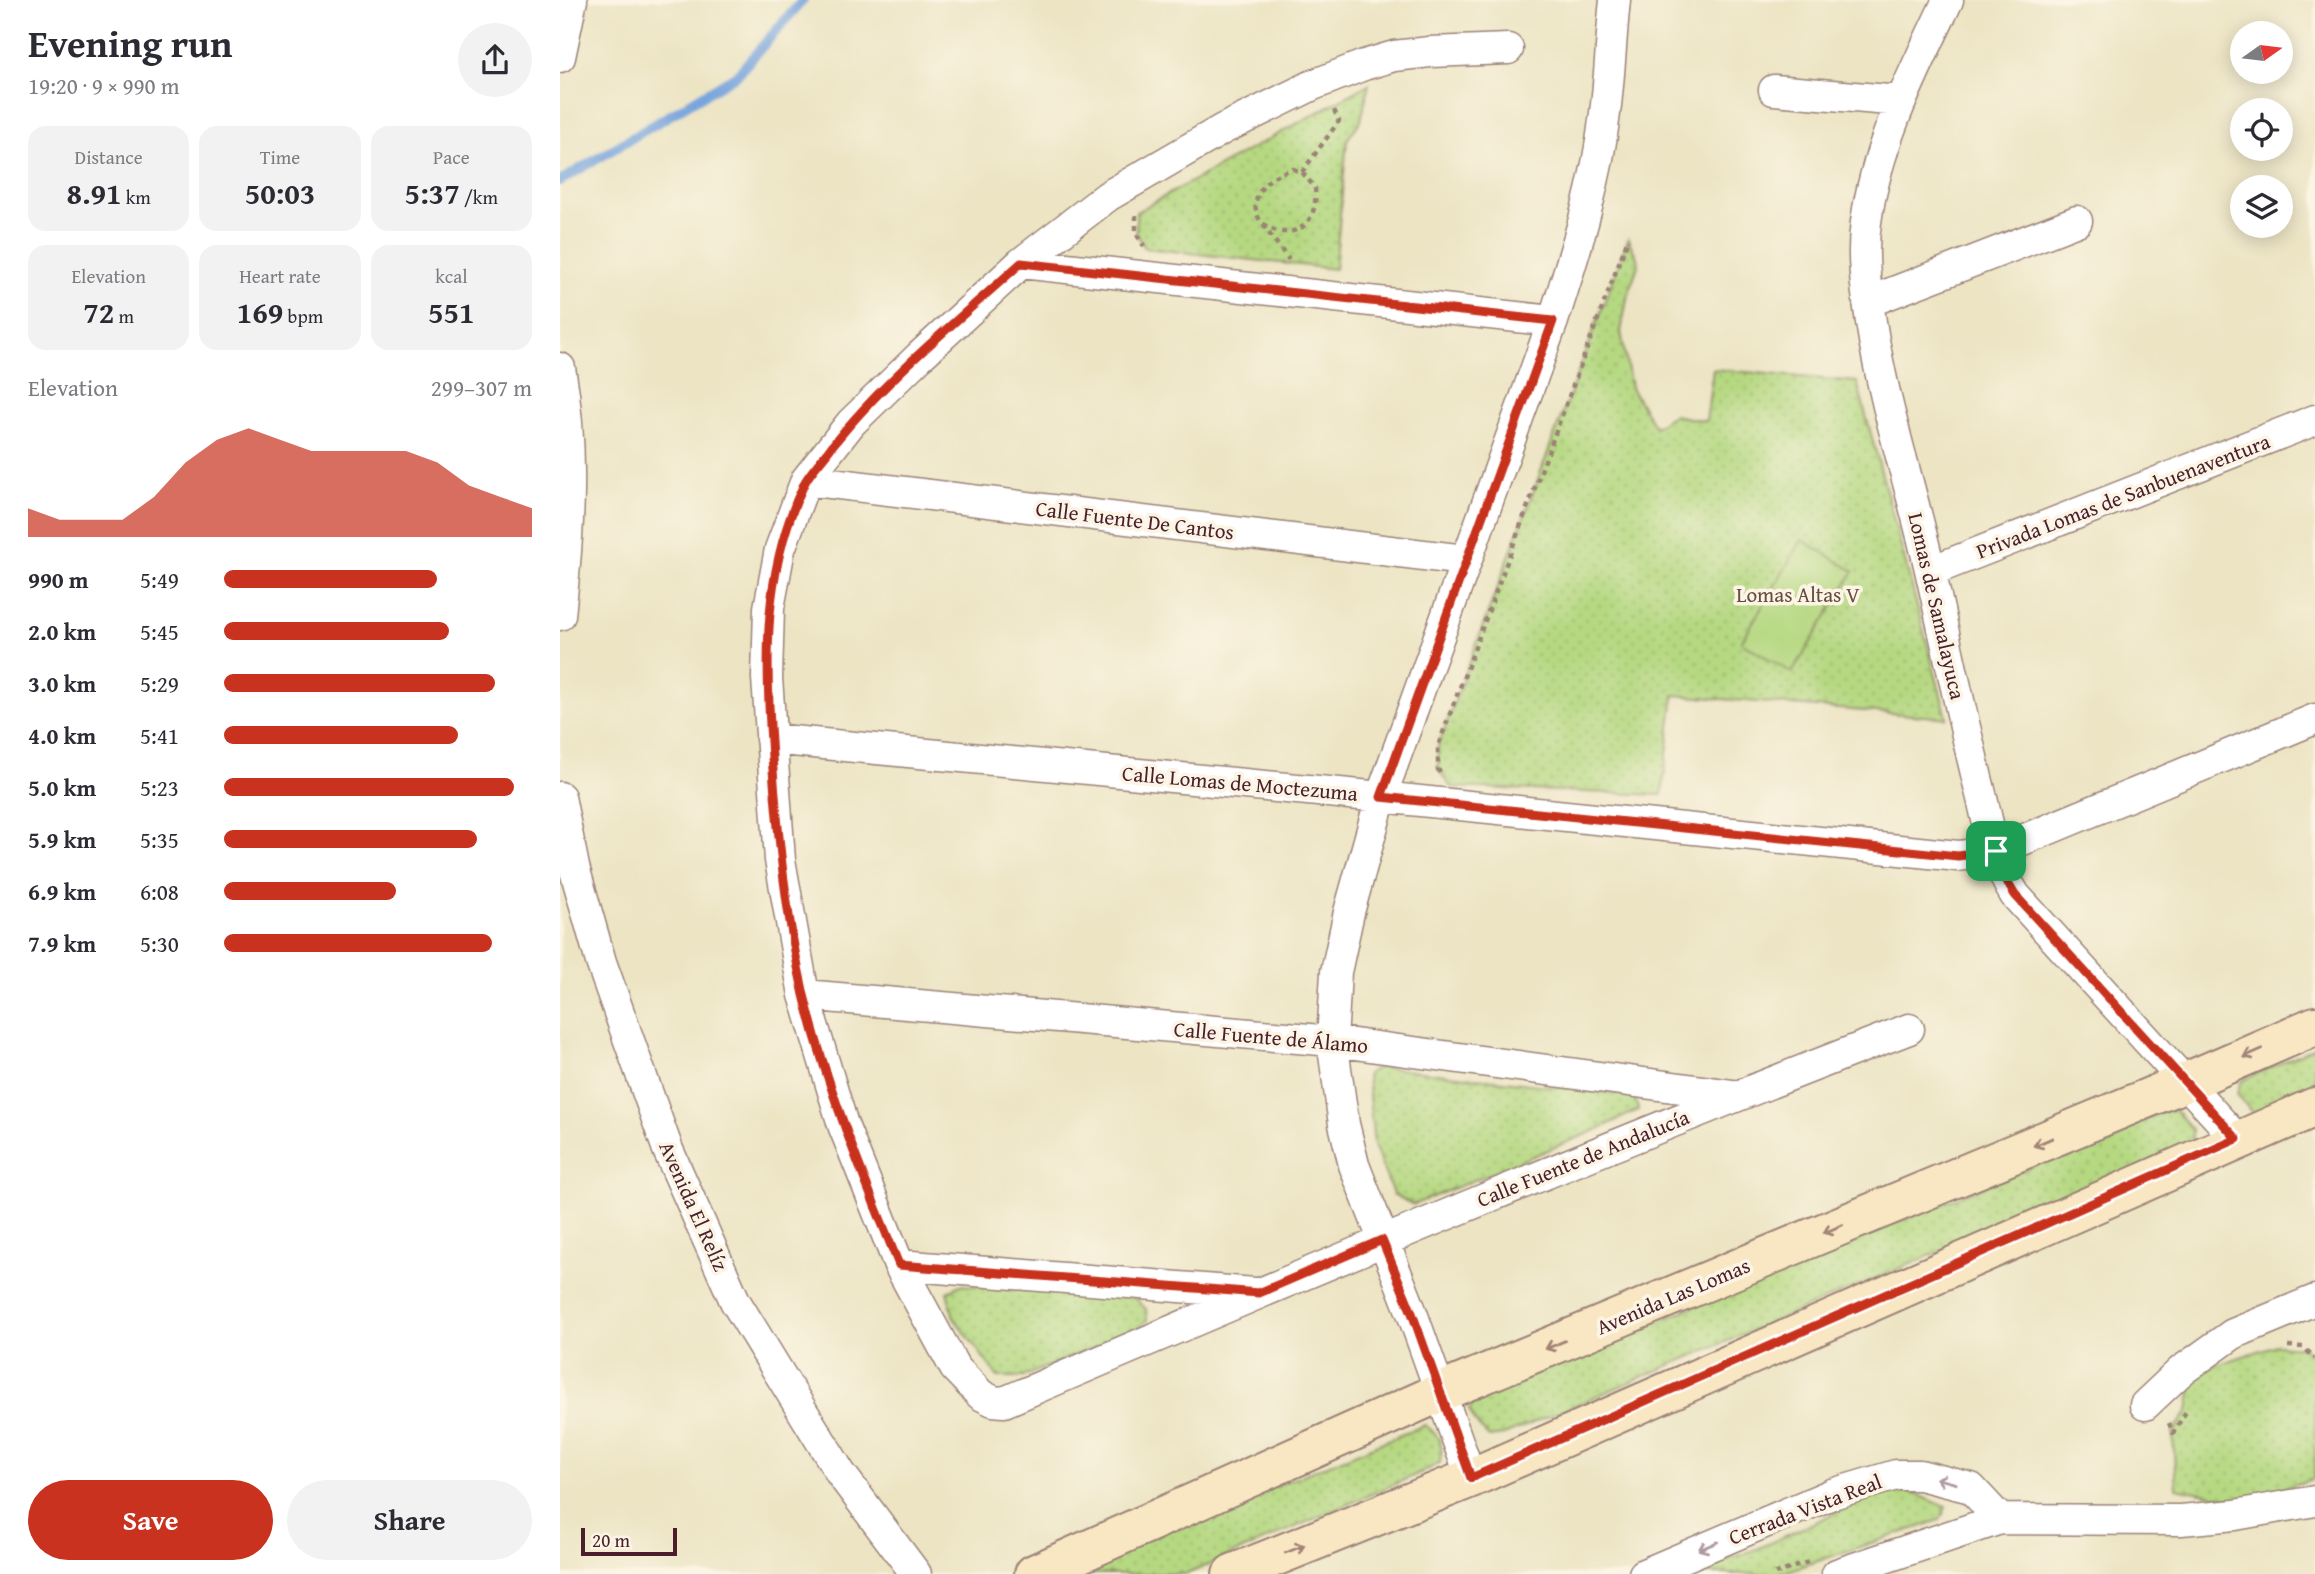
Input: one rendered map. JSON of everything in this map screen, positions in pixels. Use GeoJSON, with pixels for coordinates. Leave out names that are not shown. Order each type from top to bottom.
{"type":"FeatureCollection","features":[{"type":"Feature","properties":{"kind":"main road","name":"Avenida Las Lomas"},"geometry":{"type":"LineString","coordinates":[[1034,1574],[1441,1392],[2315,1026]]}},
{"type":"Feature","properties":{"kind":"main road"},"geometry":{"type":"LineString","coordinates":[[1232,1574],[1471,1478],[2315,1107]]}},
{"type":"Feature","properties":{"kind":"street"},"geometry":{"type":"LineString","coordinates":[[560,57],[572,0]]}},
{"type":"Feature","properties":{"kind":"street"},"geometry":{"type":"LineString","coordinates":[[1471,1478],[1412,1313],[1354,1165],[1344,1124],[1332,1041],[1336,972],[1349,912],[1381,797],[1575,254],[1592,188],[1605,114],[1615,0]]}},
{"type":"Feature","properties":{"kind":"street","name":"Lomas de Samalayuca"},"geometry":{"type":"LineString","coordinates":[[1948,0],[1900,101],[1876,170],[1865,223],[1864,261],[1877,364],[1931,571],[1966,733],[1996,851],[2006,880],[2015,895],[2237,1139]]}},
{"type":"Feature","properties":{"kind":"street","name":"Calle Fuente de Andalucía"},"geometry":{"type":"LineString","coordinates":[[1508,49],[1394,56],[1313,85],[1223,130],[1108,196],[1021,263],[919,356],[851,423],[806,480],[780,549],[769,608],[767,678],[780,860],[804,995],[843,1125],[899,1265],[955,1368],[981,1395],[993,1401],[1004,1402],[1382,1240],[1736,1095],[1909,1028]]}},
{"type":"Feature","properties":{"kind":"street"},"geometry":{"type":"LineString","coordinates":[[1774,90],[1900,101]]}},
{"type":"Feature","properties":{"kind":"street"},"geometry":{"type":"LineString","coordinates":[[1868,302],[2077,220]]}},
{"type":"Feature","properties":{"kind":"street"},"geometry":{"type":"LineString","coordinates":[[1021,263],[1553,321]]}},
{"type":"Feature","properties":{"kind":"street"},"geometry":{"type":"LineString","coordinates":[[560,368],[570,457],[566,559],[560,615]]}},
{"type":"Feature","properties":{"kind":"street","name":"Privada Lomas de Sanbuenaventura"},"geometry":{"type":"LineString","coordinates":[[1931,571],[2315,420]]}},
{"type":"Feature","properties":{"kind":"street","name":"Calle Fuente De Cantos"},"geometry":{"type":"LineString","coordinates":[[806,480],[1465,560]]}},
{"type":"Feature","properties":{"kind":"street","name":"Calle Lomas de Moctezuma"},"geometry":{"type":"LineString","coordinates":[[771,738],[1958,856],[1996,851],[2315,719]]}},
{"type":"Feature","properties":{"kind":"street","name":"Avenida El Relíz"},"geometry":{"type":"LineString","coordinates":[[560,797],[574,867],[601,962],[668,1150],[735,1301],[841,1474],[916,1574]]}},
{"type":"Feature","properties":{"kind":"street","name":"Calle Fuente de Álamo"},"geometry":{"type":"LineString","coordinates":[[804,995],[1332,1041],[1736,1095]]}},
{"type":"Feature","properties":{"kind":"street","name":"Calle Fuente de Andalucía"},"geometry":{"type":"LineString","coordinates":[[899,1265],[1259,1293]]}},
{"type":"Feature","properties":{"kind":"street"},"geometry":{"type":"LineString","coordinates":[[2145,1405],[2180,1371],[2233,1334],[2315,1300]]}},
{"type":"Feature","properties":{"kind":"street","name":"Cerrada Vista Real"},"geometry":{"type":"LineString","coordinates":[[1644,1574],[1832,1494],[1870,1480],[1896,1475],[1920,1475],[1971,1488],[2000,1519]]}},
{"type":"Feature","properties":{"kind":"street"},"geometry":{"type":"LineString","coordinates":[[1837,1574],[2000,1519],[2181,1520],[2235,1515],[2315,1501]]}},
{"type":"Feature","properties":{"kind":"path"},"geometry":{"type":"LineString","coordinates":[[1302,172],[1339,121],[1330,106]]}},
{"type":"Feature","properties":{"kind":"path"},"geometry":{"type":"LineString","coordinates":[[1293,169],[1302,172],[1315,188],[1316,200],[1309,222],[1293,232],[1272,231],[1258,219],[1255,209],[1258,194],[1265,183],[1283,172],[1293,169]]}},
{"type":"Feature","properties":{"kind":"path"},"geometry":{"type":"LineString","coordinates":[[1444,778],[1438,769],[1438,746],[1628,239]]}},
{"type":"Feature","properties":{"kind":"green space"},"geometry":{"type":"Polygon","coordinates":[[[1369,84],[1361,120],[1347,140],[1335,269],[1145,248],[1136,233],[1136,212],[1369,84]]]}},
{"type":"Feature","properties":{"kind":"green space","name":"Lomas Altas V"},"geometry":{"type":"Polygon","coordinates":[[[1628,239],[1639,262],[1627,298],[1621,332],[1631,388],[1655,427],[1673,415],[1706,421],[1713,369],[1857,382],[1947,718],[1674,695],[1662,795],[1451,787],[1438,769],[1438,746],[1628,239]]]}},
{"type":"Feature","properties":{"kind":"green space","name":"Lomas Altas V"},"geometry":{"type":"Polygon","coordinates":[[[1802,540],[1854,571],[1792,673],[1741,642],[1802,540]]]}},
{"type":"Feature","properties":{"kind":"green space"},"geometry":{"type":"Polygon","coordinates":[[[2315,1047],[2315,1093],[2254,1115],[2237,1094],[2241,1081],[2315,1047]]]}},
{"type":"Feature","properties":{"kind":"green space"},"geometry":{"type":"Polygon","coordinates":[[[1379,1067],[1635,1096],[1638,1110],[1592,1132],[1413,1205],[1393,1194],[1374,1145],[1367,1074],[1379,1067]]]}},
{"type":"Feature","properties":{"kind":"green space"},"geometry":{"type":"Polygon","coordinates":[[[2166,1111],[2176,1111],[2192,1129],[2192,1142],[2181,1150],[1504,1435],[1489,1437],[1478,1426],[1469,1410],[1480,1395],[2166,1111]]]}},
{"type":"Feature","properties":{"kind":"green space"},"geometry":{"type":"Polygon","coordinates":[[[960,1285],[1133,1296],[1146,1309],[1147,1321],[1134,1331],[1022,1377],[998,1377],[954,1318],[947,1292],[960,1285]]]}},
{"type":"Feature","properties":{"kind":"green space"},"geometry":{"type":"Polygon","coordinates":[[[2276,1345],[2303,1347],[2315,1358],[2315,1478],[2243,1501],[2176,1488],[2173,1433],[2188,1411],[2193,1380],[2214,1366],[2276,1345]]]}},
{"type":"Feature","properties":{"kind":"green space"},"geometry":{"type":"Polygon","coordinates":[[[1425,1425],[1440,1441],[1440,1462],[1187,1574],[1061,1574],[1425,1425]]]}},
{"type":"Feature","properties":{"kind":"green space"},"geometry":{"type":"Polygon","coordinates":[[[1887,1489],[1914,1493],[1946,1507],[1940,1520],[1779,1574],[1689,1574],[1757,1549],[1887,1489]]]}},
{"type":"Feature","properties":{"kind":"waterway"},"geometry":{"type":"LineString","coordinates":[[560,181],[737,75],[803,0]]}},
{"type":"Feature","properties":{"kind":"route"},"geometry":{"type":"LineString","coordinates":[[1021,263],[1553,321],[1381,797],[1958,856],[1996,851],[2006,880],[2015,895],[2237,1139],[1471,1478],[1412,1313],[1382,1240],[1259,1293],[899,1265],[843,1125],[804,995],[780,860],[767,678],[769,608],[780,549],[806,480],[851,423],[919,356],[1021,263]]}}]}
